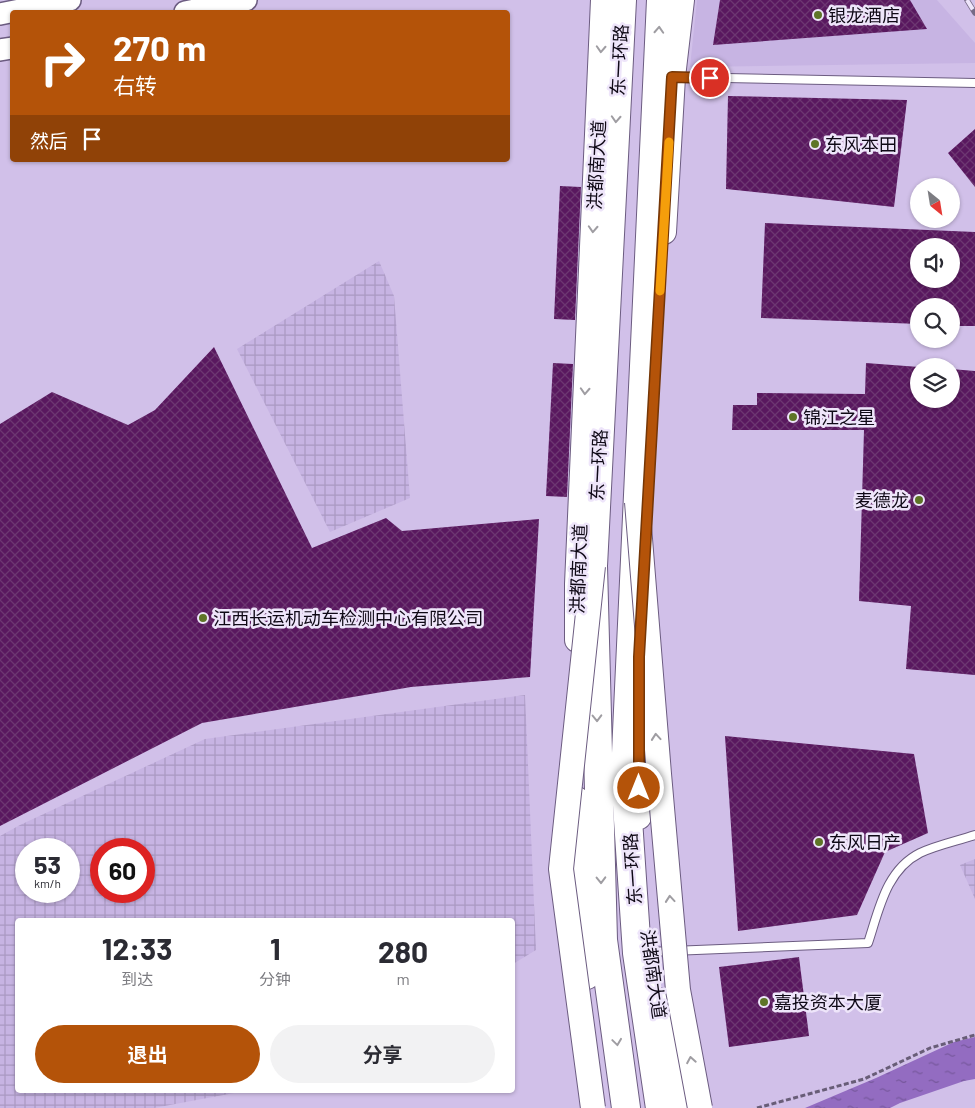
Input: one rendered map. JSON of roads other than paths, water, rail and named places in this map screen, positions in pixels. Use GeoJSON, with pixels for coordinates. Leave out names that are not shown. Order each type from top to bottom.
{"type":"FeatureCollection","features":[{"type":"Feature","properties":{"kind":"highway","name":"东一环路"},"geometry":{"type":"LineString","coordinates":[[622,0],[593,566],[603,940],[626,1108]]}},
{"type":"Feature","properties":{"kind":"highway","name":"东一环路"},"geometry":{"type":"LineString","coordinates":[[660,1108],[637,953],[626,775],[661,0]]}},
{"type":"Feature","properties":{"kind":"main road","name":"洪都南大道"},"geometry":{"type":"LineString","coordinates":[[603,0],[577,574],[578,850],[584,949],[603,1108]]}},
{"type":"Feature","properties":{"kind":"main road","name":"洪都南大道"},"geometry":{"type":"LineString","coordinates":[[677,1108],[647,952],[646,899],[640,825],[639,657],[672,77],[682,0]]}},
{"type":"Feature","properties":{"kind":"main road"},"geometry":{"type":"LineString","coordinates":[[637,502],[678,990],[700,1108]]}},
{"type":"Feature","properties":{"kind":"main road"},"geometry":{"type":"LineString","coordinates":[[592,1108],[561,869],[593,566]]}},
{"type":"Feature","properties":{"kind":"street"},"geometry":{"type":"LineString","coordinates":[[20,10],[70,0]]}},
{"type":"Feature","properties":{"kind":"street"},"geometry":{"type":"LineString","coordinates":[[195,10],[246,0]]}},
{"type":"Feature","properties":{"kind":"lane"},"geometry":{"type":"LineString","coordinates":[[672,77],[975,83]]}},
{"type":"Feature","properties":{"kind":"lane"},"geometry":{"type":"LineString","coordinates":[[647,952],[868,943],[886,889],[903,864],[921,853],[975,835]]}},
{"type":"Feature","properties":{"kind":"water"},"geometry":{"type":"Polygon","coordinates":[[[975,1037],[975,1079],[964,1081],[890,1108],[805,1108],[954,1042],[975,1037]]]}},
{"type":"Feature","properties":{"kind":"railway"},"geometry":{"type":"LineString","coordinates":[[967,0],[975,13]]}},
{"type":"Feature","properties":{"kind":"place","name":"银龙酒店"},"geometry":{"type":"Point","coordinates":[818,15]}},
{"type":"Feature","properties":{"kind":"place","name":"东风本田"},"geometry":{"type":"Point","coordinates":[815,144]}},
{"type":"Feature","properties":{"kind":"place","name":"锦江之星"},"geometry":{"type":"Point","coordinates":[793,417]}},
{"type":"Feature","properties":{"kind":"place","name":"麦德龙"},"geometry":{"type":"Point","coordinates":[919,500]}},
{"type":"Feature","properties":{"kind":"place","name":"江西长运机动车检测中心有限公司"},"geometry":{"type":"Point","coordinates":[203,618]}},
{"type":"Feature","properties":{"kind":"place","name":"东风日产"},"geometry":{"type":"Point","coordinates":[819,842]}},
{"type":"Feature","properties":{"kind":"place","name":"嘉投资本大厦"},"geometry":{"type":"Point","coordinates":[764,1002]}}]}
